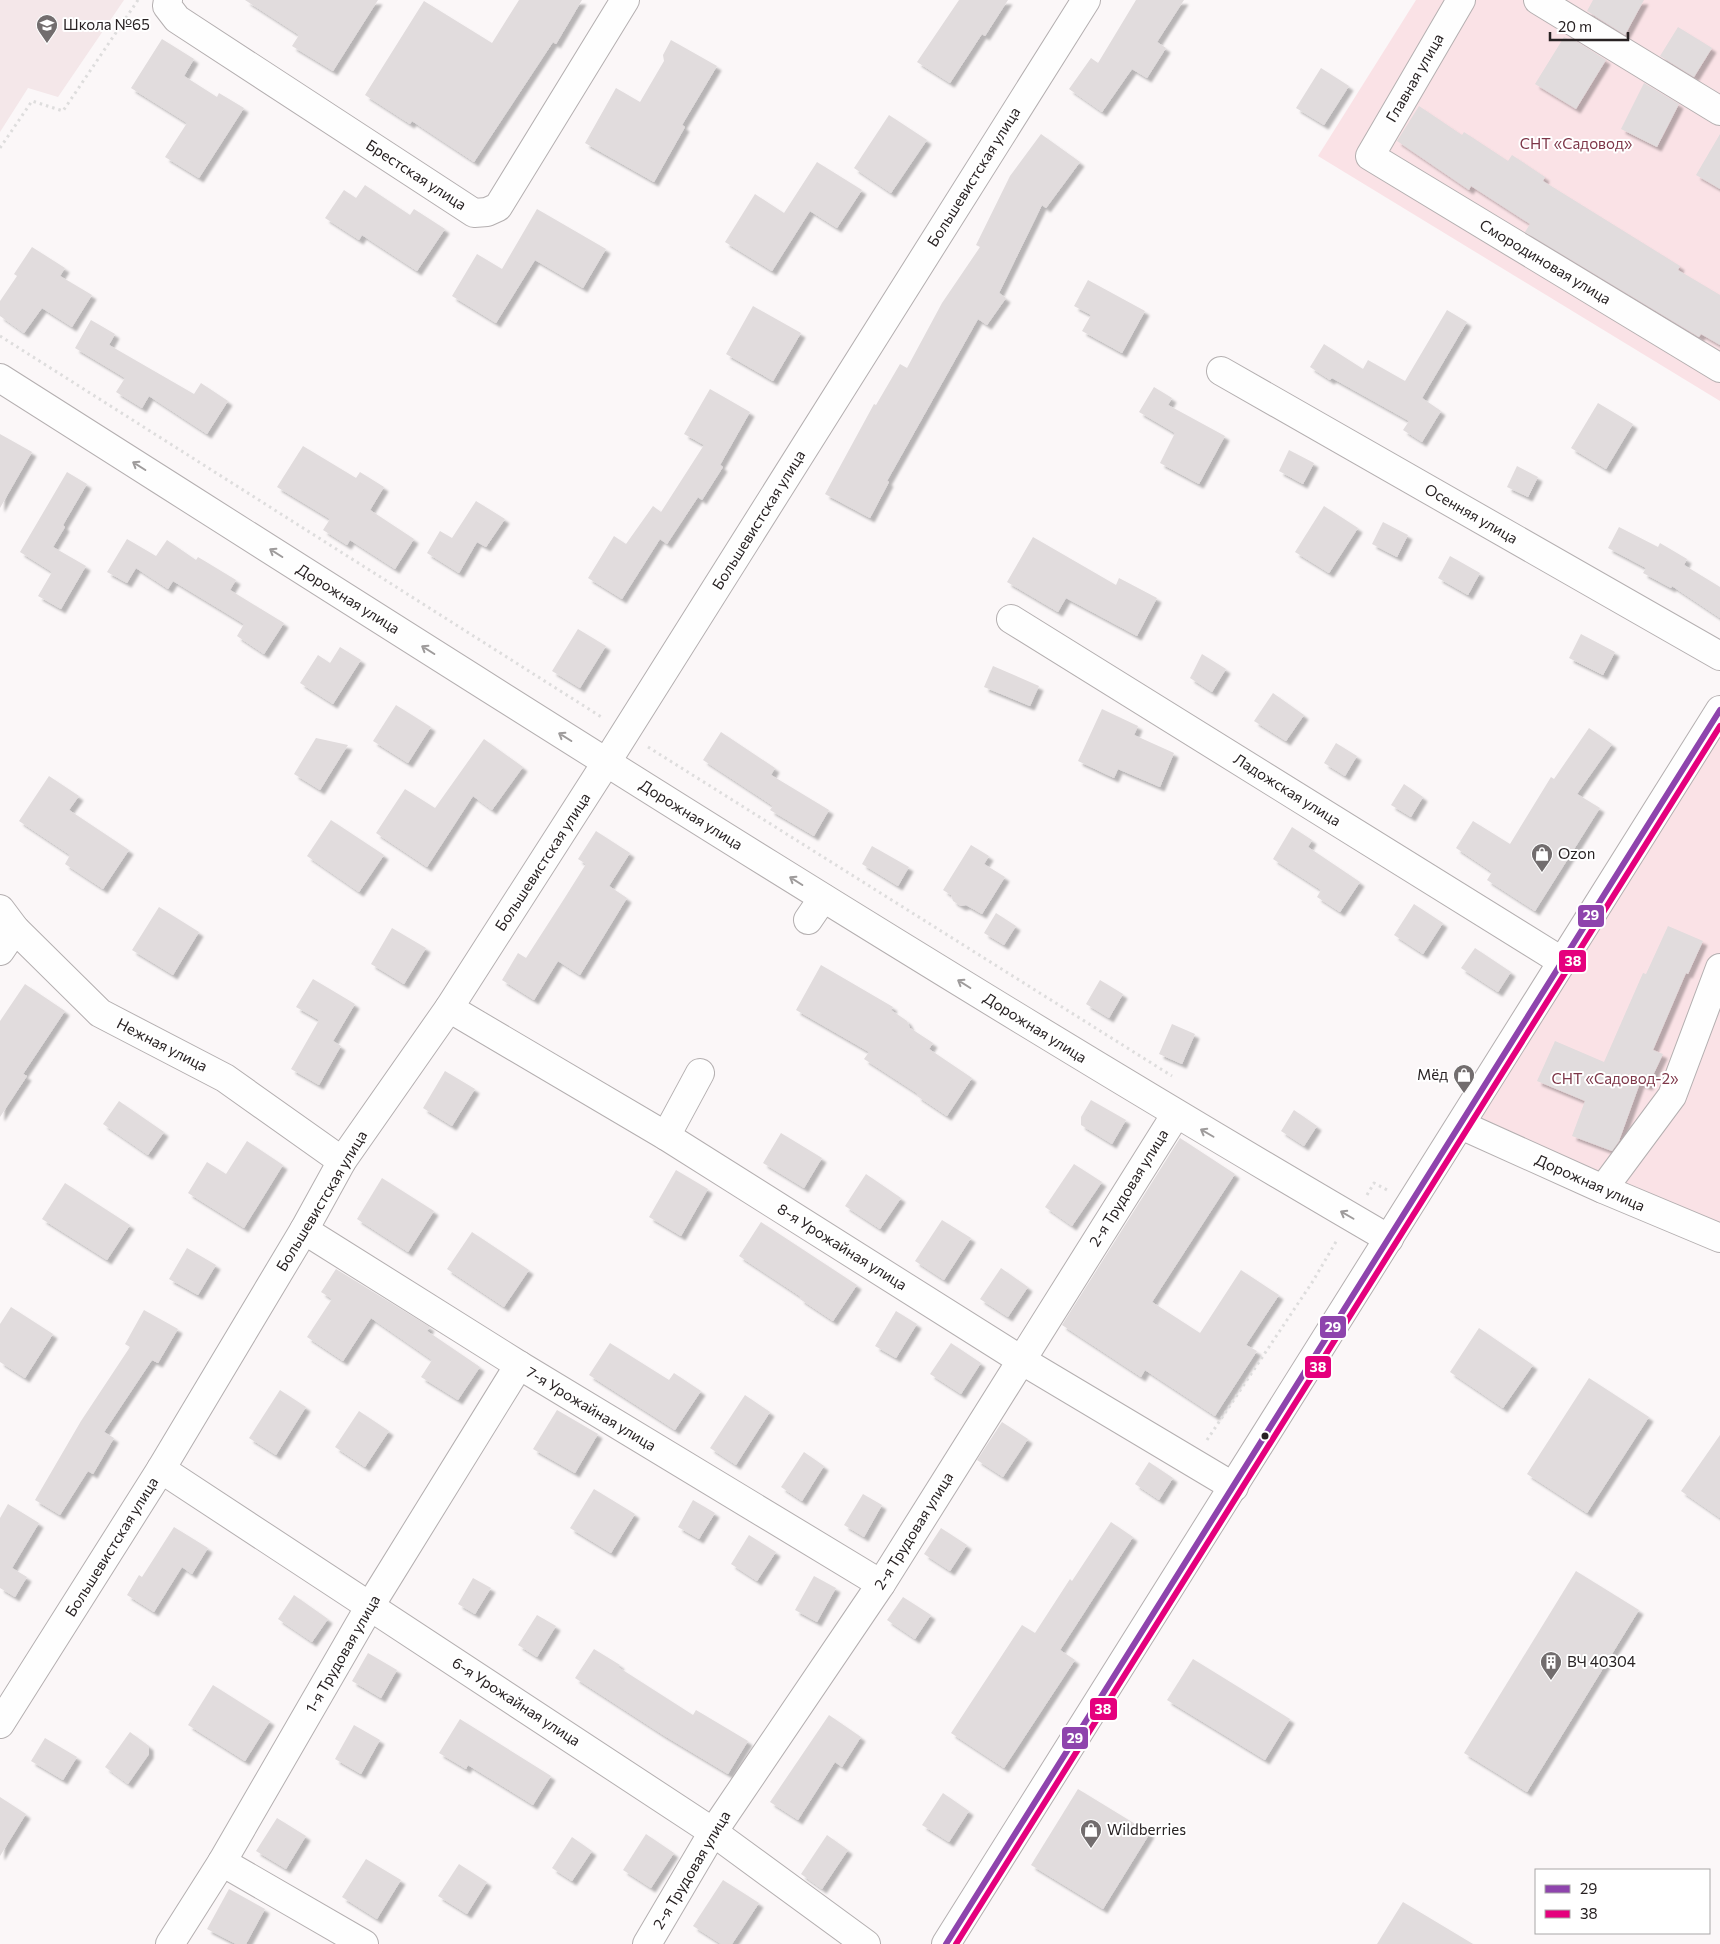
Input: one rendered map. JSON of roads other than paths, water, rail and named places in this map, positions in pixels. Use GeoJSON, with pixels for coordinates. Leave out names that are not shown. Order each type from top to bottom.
{"type":"FeatureCollection","features":[{"type":"Feature","properties":{"kind":"street","name":"Брестская улица"},"geometry":{"type":"LineString","coordinates":[[168,0],[167,6],[177,20],[474,213],[487,212],[498,207],[625,0]]}},
{"type":"Feature","properties":{"kind":"street","name":"Большевистская улица"},"geometry":{"type":"LineString","coordinates":[[0,1724],[161,1469],[304,1230],[342,1161],[449,1008],[606,763],[1086,0]]}},
{"type":"Feature","properties":{"kind":"street","name":"Главная улица"},"geometry":{"type":"LineString","coordinates":[[1370,156],[1461,0]]}},
{"type":"Feature","properties":{"kind":"street"},"geometry":{"type":"LineString","coordinates":[[1538,0],[1720,111]]}},
{"type":"Feature","properties":{"kind":"street","name":"Смородиновая улица"},"geometry":{"type":"LineString","coordinates":[[1370,156],[1720,368]]}},
{"type":"Feature","properties":{"kind":"street","name":"Осенняя улица"},"geometry":{"type":"LineString","coordinates":[[1221,371],[1720,656]]}},
{"type":"Feature","properties":{"kind":"street","name":"Дорожная улица"},"geometry":{"type":"LineString","coordinates":[[0,378],[606,763],[823,898],[1176,1114],[1390,1239]]}},
{"type":"Feature","properties":{"kind":"street","name":"Ладожская улица"},"geometry":{"type":"LineString","coordinates":[[1012,619],[1563,962]]}},
{"type":"Feature","properties":{"kind":"street"},"geometry":{"type":"LineString","coordinates":[[946,1944],[1390,1239],[1720,710]]}},
{"type":"Feature","properties":{"kind":"street"},"geometry":{"type":"LineString","coordinates":[[808,920],[823,898]]}},
{"type":"Feature","properties":{"kind":"street","name":"Нежная улица"},"geometry":{"type":"LineString","coordinates":[[5,930],[100,1013],[225,1078],[342,1161]]}},
{"type":"Feature","properties":{"kind":"street"},"geometry":{"type":"LineString","coordinates":[[1603,1189],[1672,1096],[1720,968]]}},
{"type":"Feature","properties":{"kind":"street","name":"8-я Урожайная улица"},"geometry":{"type":"LineString","coordinates":[[449,1008],[666,1136],[1021,1360],[1234,1487]]}},
{"type":"Feature","properties":{"kind":"street"},"geometry":{"type":"LineString","coordinates":[[666,1136],[700,1073]]}},
{"type":"Feature","properties":{"kind":"street","name":"2-я Трудовая улица"},"geometry":{"type":"LineString","coordinates":[[647,1944],[713,1832],[881,1584],[1176,1114]]}},
{"type":"Feature","properties":{"kind":"street","name":"Дорожная улица"},"geometry":{"type":"LineString","coordinates":[[1461,1125],[1603,1189],[1720,1238]]}},
{"type":"Feature","properties":{"kind":"street","name":"7-я Урожайная улица"},"geometry":{"type":"LineString","coordinates":[[304,1230],[519,1365],[881,1584]]}},
{"type":"Feature","properties":{"kind":"street","name":"1-я Трудовая улица"},"geometry":{"type":"LineString","coordinates":[[170,1944],[222,1862],[370,1606],[519,1365]]}},
{"type":"Feature","properties":{"kind":"street","name":"6-я Урожайная улица"},"geometry":{"type":"LineString","coordinates":[[161,1469],[713,1832],[866,1944]]}},
{"type":"Feature","properties":{"kind":"street"},"geometry":{"type":"LineString","coordinates":[[222,1862],[364,1944]]}},
{"type":"Feature","properties":{"kind":"place","name":"Школа №65"},"geometry":{"type":"Point","coordinates":[47,44]}},
{"type":"Feature","properties":{"kind":"place","name":"Ozon"},"geometry":{"type":"Point","coordinates":[1542,873]}},
{"type":"Feature","properties":{"kind":"place","name":"Мёд"},"geometry":{"type":"Point","coordinates":[1464,1094]}},
{"type":"Feature","properties":{"kind":"place","name":"ВЧ 40304"},"geometry":{"type":"Point","coordinates":[1551,1681]}},
{"type":"Feature","properties":{"kind":"place","name":"Wildberries"},"geometry":{"type":"Point","coordinates":[1091,1849]}},
{"type":"Feature","properties":{"kind":"park label","name":"СНТ «Садовод»"},"geometry":{"type":"Point","coordinates":[1576,144]}},
{"type":"Feature","properties":{"kind":"park label","name":"СНТ «Садовод-2»"},"geometry":{"type":"Point","coordinates":[1615,1079]}}]}
